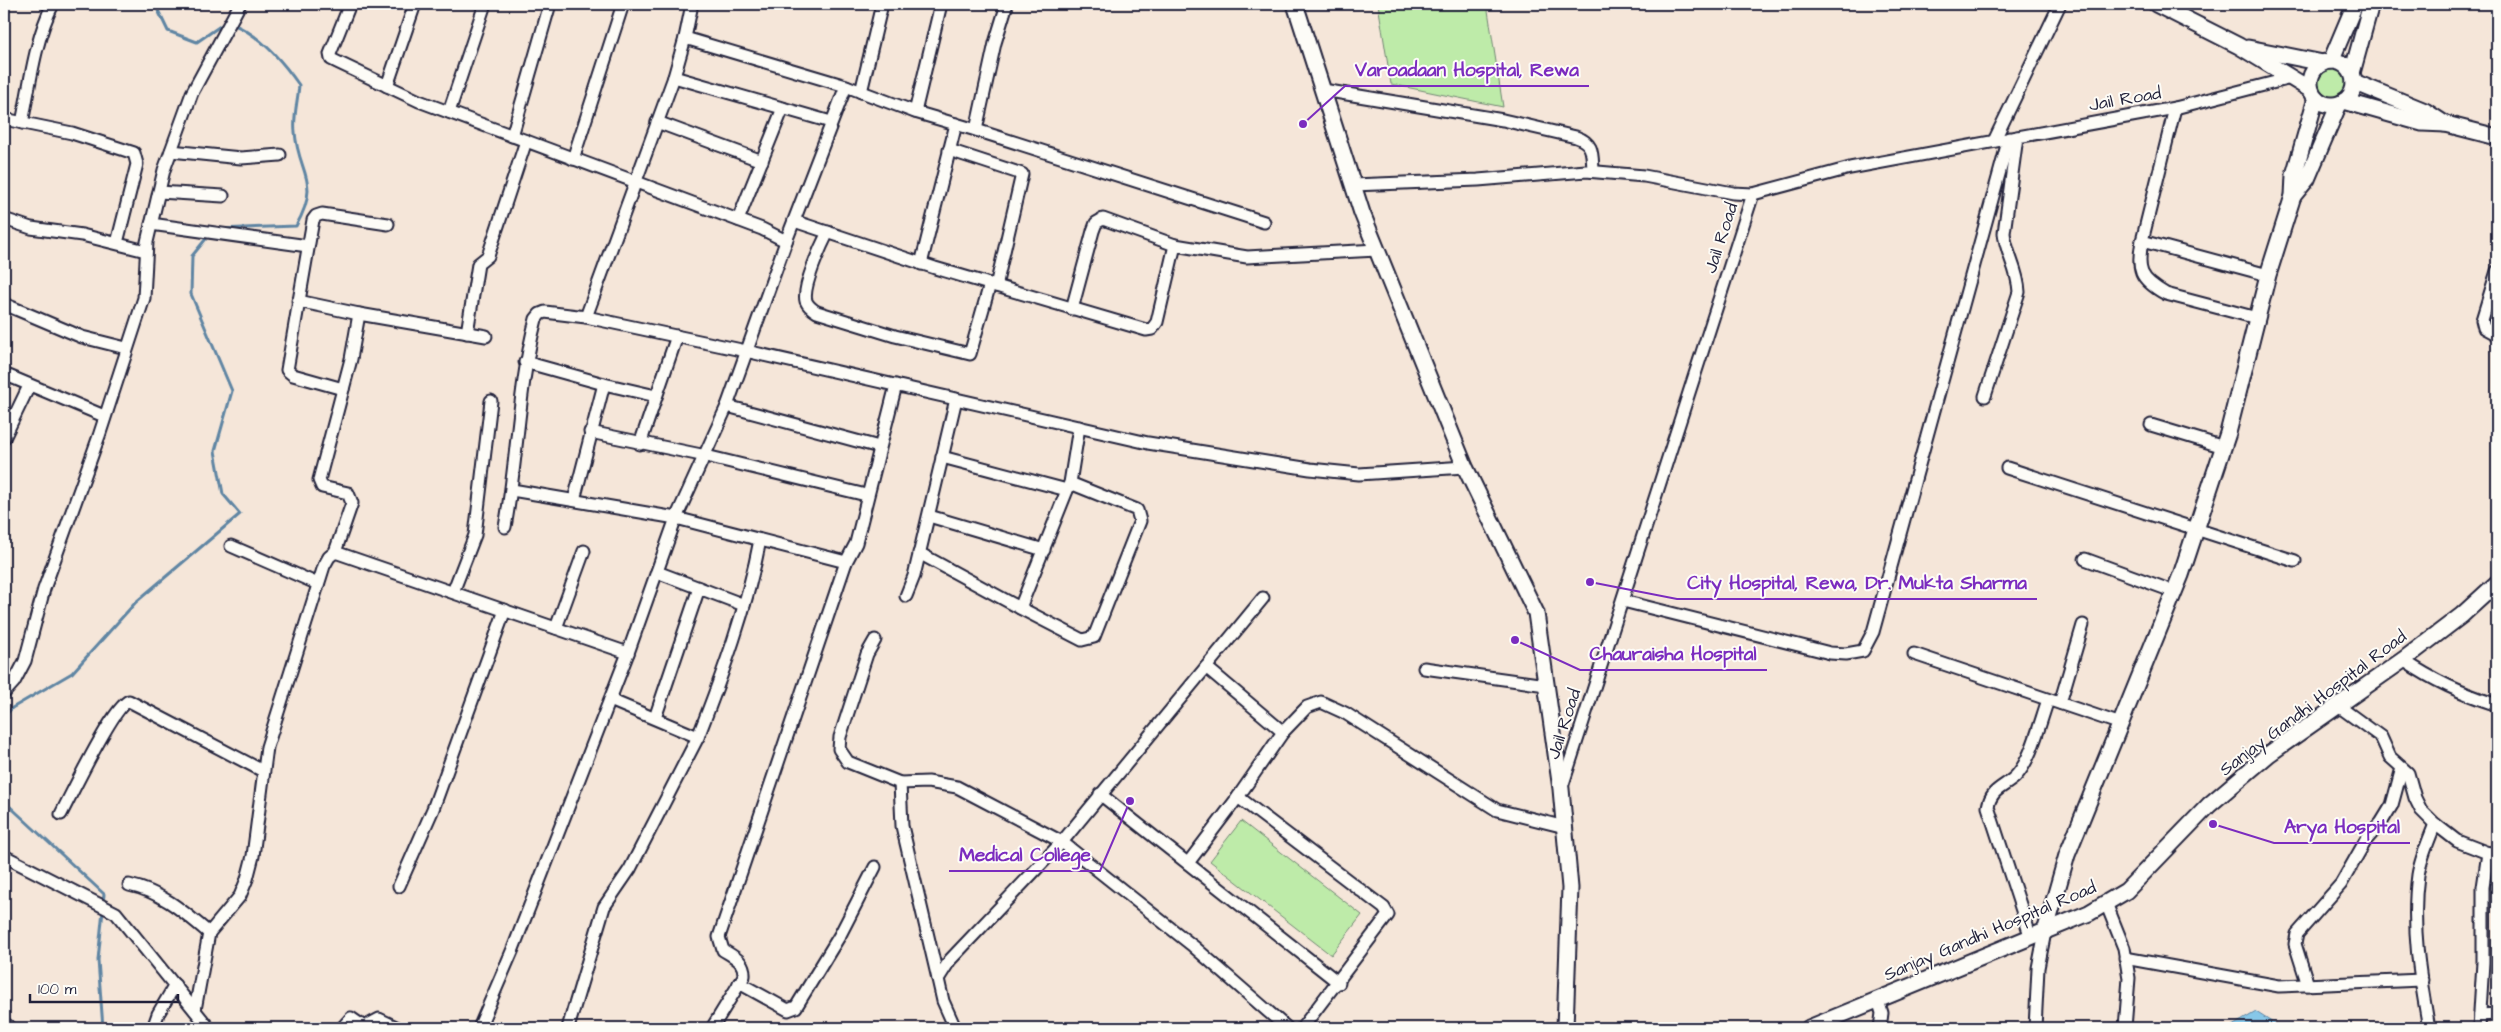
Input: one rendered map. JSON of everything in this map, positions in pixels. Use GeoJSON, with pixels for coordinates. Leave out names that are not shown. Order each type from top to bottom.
{"type":"FeatureCollection","features":[{"type":"Feature","properties":{"kind":"main road"},"geometry":{"type":"LineString","coordinates":[[1295,4],[1353,185],[1377,250],[1465,467],[1536,613],[1561,789],[1570,888],[1565,1028]]}},
{"type":"Feature","properties":{"kind":"main road"},"geometry":{"type":"LineString","coordinates":[[2156,4],[2239,46],[2291,78],[2326,104],[2341,103],[2422,123],[2446,124],[2497,137]]}},
{"type":"Feature","properties":{"kind":"main road"},"geometry":{"type":"LineString","coordinates":[[2038,935],[2067,855],[2175,592],[2196,531],[2224,447],[2268,275],[2293,196],[2294,175],[2313,94],[2310,84],[2313,71],[2327,62],[2355,4]]}},
{"type":"Feature","properties":{"kind":"main road"},"geometry":{"type":"LineString","coordinates":[[2293,196],[2307,179],[2341,103],[2350,96],[2371,4]]}},
{"type":"Feature","properties":{"kind":"main road"},"geometry":{"type":"LineString","coordinates":[[2239,46],[2343,64],[2353,77],[2425,111],[2446,124]]}},
{"type":"Feature","properties":{"kind":"main road","name":"Sanjay Gandhi Hospital Road"},"geometry":{"type":"LineString","coordinates":[[1809,1028],[1828,1024],[1878,1000],[2038,935],[2106,903],[2126,891],[2209,805],[2269,754],[2403,660],[2462,615],[2497,583]]}},
{"type":"Feature","properties":{"kind":"street"},"geometry":{"type":"LineString","coordinates":[[22,123],[34,65],[48,14],[53,4]]}},
{"type":"Feature","properties":{"kind":"street"},"geometry":{"type":"LineString","coordinates":[[350,4],[330,54],[331,59],[387,86],[449,112],[573,160],[738,220],[786,241]]}},
{"type":"Feature","properties":{"kind":"street"},"geometry":{"type":"LineString","coordinates":[[387,86],[415,4]]}},
{"type":"Feature","properties":{"kind":"street"},"geometry":{"type":"LineString","coordinates":[[449,112],[485,4]]}},
{"type":"Feature","properties":{"kind":"street"},"geometry":{"type":"LineString","coordinates":[[512,136],[550,4]]}},
{"type":"Feature","properties":{"kind":"street"},"geometry":{"type":"LineString","coordinates":[[573,160],[623,4]]}},
{"type":"Feature","properties":{"kind":"street"},"geometry":{"type":"LineString","coordinates":[[586,317],[674,77],[685,38],[691,8],[689,4]]}},
{"type":"Feature","properties":{"kind":"street"},"geometry":{"type":"LineString","coordinates":[[861,92],[882,4]]}},
{"type":"Feature","properties":{"kind":"street"},"geometry":{"type":"LineString","coordinates":[[915,112],[941,4]]}},
{"type":"Feature","properties":{"kind":"street"},"geometry":{"type":"LineString","coordinates":[[976,130],[995,43],[1007,4]]}},
{"type":"Feature","properties":{"kind":"street"},"geometry":{"type":"LineString","coordinates":[[1994,141],[2060,4]]}},
{"type":"Feature","properties":{"kind":"street"},"geometry":{"type":"LineString","coordinates":[[4,693],[14,682],[25,661],[44,589],[144,298],[146,251],[159,192],[171,151],[192,93],[238,9]]}},
{"type":"Feature","properties":{"kind":"street"},"geometry":{"type":"LineString","coordinates":[[685,38],[846,86],[915,112],[1264,222]]}},
{"type":"Feature","properties":{"kind":"street"},"geometry":{"type":"LineString","coordinates":[[674,77],[831,122]]}},
{"type":"Feature","properties":{"kind":"street","name":"Jail Road"},"geometry":{"type":"LineString","coordinates":[[1561,789],[1753,194],[1850,168],[2175,108],[2291,78]]}},
{"type":"Feature","properties":{"kind":"street"},"geometry":{"type":"LineString","coordinates":[[479,1028],[513,949],[610,700],[676,518],[706,456],[727,406],[786,241],[846,86]]}},
{"type":"Feature","properties":{"kind":"street"},"geometry":{"type":"LineString","coordinates":[[1322,90],[1503,120],[1576,137],[1586,140],[1592,148],[1593,171]]}},
{"type":"Feature","properties":{"kind":"street"},"geometry":{"type":"LineString","coordinates":[[738,220],[783,108]]}},
{"type":"Feature","properties":{"kind":"street"},"geometry":{"type":"LineString","coordinates":[[2175,108],[2142,241],[2138,262],[2140,271],[2156,288],[2166,294],[2258,318]]}},
{"type":"Feature","properties":{"kind":"street"},"geometry":{"type":"LineString","coordinates":[[4,119],[72,133],[134,153],[137,164],[117,243]]}},
{"type":"Feature","properties":{"kind":"street"},"geometry":{"type":"LineString","coordinates":[[657,122],[762,161]]}},
{"type":"Feature","properties":{"kind":"street"},"geometry":{"type":"LineString","coordinates":[[922,264],[956,124]]}},
{"type":"Feature","properties":{"kind":"street"},"geometry":{"type":"LineString","coordinates":[[1985,396],[2019,292],[2018,277],[2005,244],[2004,233],[2013,138]]}},
{"type":"Feature","properties":{"kind":"street"},"geometry":{"type":"LineString","coordinates":[[1623,601],[1830,653],[1846,654],[1862,651],[1873,632],[2013,138]]}},
{"type":"Feature","properties":{"kind":"street"},"geometry":{"type":"LineString","coordinates":[[467,332],[478,264],[488,256],[526,141]]}},
{"type":"Feature","properties":{"kind":"street"},"geometry":{"type":"LineString","coordinates":[[828,232],[820,247],[805,295],[810,308],[817,312],[895,336],[970,354],[993,285],[1022,174],[949,150]]}},
{"type":"Feature","properties":{"kind":"street"},"geometry":{"type":"LineString","coordinates":[[171,151],[241,158],[280,155]]}},
{"type":"Feature","properties":{"kind":"street"},"geometry":{"type":"LineString","coordinates":[[1353,185],[1478,180],[1593,171],[1644,176],[1733,193],[1753,194]]}},
{"type":"Feature","properties":{"kind":"street"},"geometry":{"type":"LineString","coordinates":[[159,192],[224,196]]}},
{"type":"Feature","properties":{"kind":"street"},"geometry":{"type":"LineString","coordinates":[[343,389],[293,376],[287,370],[312,220],[322,214],[388,224]]}},
{"type":"Feature","properties":{"kind":"street"},"geometry":{"type":"LineString","coordinates":[[4,219],[31,228],[82,235],[146,251]]}},
{"type":"Feature","properties":{"kind":"street"},"geometry":{"type":"LineString","coordinates":[[1072,309],[1096,223],[1103,219],[1175,245],[1247,257],[1377,250]]}},
{"type":"Feature","properties":{"kind":"street"},"geometry":{"type":"LineString","coordinates":[[794,221],[922,264],[1146,330],[1152,329],[1157,322],[1175,245]]}},
{"type":"Feature","properties":{"kind":"street"},"geometry":{"type":"LineString","coordinates":[[151,224],[308,246]]}},
{"type":"Feature","properties":{"kind":"street"},"geometry":{"type":"LineString","coordinates":[[2142,241],[2268,275]]}},
{"type":"Feature","properties":{"kind":"street"},"geometry":{"type":"LineString","coordinates":[[2497,271],[2482,320],[2484,328],[2490,333],[2497,335]]}},
{"type":"Feature","properties":{"kind":"street"},"geometry":{"type":"LineString","coordinates":[[298,301],[359,314],[486,336]]}},
{"type":"Feature","properties":{"kind":"street"},"geometry":{"type":"LineString","coordinates":[[4,304],[82,337],[126,348]]}},
{"type":"Feature","properties":{"kind":"street"},"geometry":{"type":"LineString","coordinates":[[505,527],[512,490],[525,362],[536,319],[545,312],[586,317],[677,336],[1148,442],[1310,469],[1384,474],[1465,467]]}},
{"type":"Feature","properties":{"kind":"street"},"geometry":{"type":"LineString","coordinates":[[193,1028],[198,1014],[209,933],[240,896],[247,879],[253,856],[267,747],[318,584],[329,557],[335,552],[352,503],[348,493],[322,487],[319,480],[343,389],[359,314]]}},
{"type":"Feature","properties":{"kind":"street"},"geometry":{"type":"LineString","coordinates":[[640,444],[677,336]]}},
{"type":"Feature","properties":{"kind":"street"},"geometry":{"type":"LineString","coordinates":[[525,362],[656,396]]}},
{"type":"Feature","properties":{"kind":"street"},"geometry":{"type":"LineString","coordinates":[[4,374],[104,416]]}},
{"type":"Feature","properties":{"kind":"street"},"geometry":{"type":"LineString","coordinates":[[574,500],[590,432],[604,384]]}},
{"type":"Feature","properties":{"kind":"street"},"geometry":{"type":"LineString","coordinates":[[712,1028],[744,976],[744,968],[740,960],[722,950],[719,937],[846,562],[856,543],[866,496],[896,385]]}},
{"type":"Feature","properties":{"kind":"street"},"geometry":{"type":"LineString","coordinates":[[4,438],[29,386]]}},
{"type":"Feature","properties":{"kind":"street"},"geometry":{"type":"LineString","coordinates":[[906,596],[914,576],[956,398]]}},
{"type":"Feature","properties":{"kind":"street"},"geometry":{"type":"LineString","coordinates":[[453,592],[475,535],[491,401]]}},
{"type":"Feature","properties":{"kind":"street"},"geometry":{"type":"LineString","coordinates":[[727,406],[879,447]]}},
{"type":"Feature","properties":{"kind":"street"},"geometry":{"type":"LineString","coordinates":[[2150,425],[2224,447]]}},
{"type":"Feature","properties":{"kind":"street"},"geometry":{"type":"LineString","coordinates":[[1020,608],[1068,486],[1079,427]]}},
{"type":"Feature","properties":{"kind":"street"},"geometry":{"type":"LineString","coordinates":[[590,432],[640,444],[706,456],[866,496]]}},
{"type":"Feature","properties":{"kind":"street"},"geometry":{"type":"LineString","coordinates":[[919,554],[1082,640],[1094,637],[1140,521],[1137,510],[1068,486],[942,457]]}},
{"type":"Feature","properties":{"kind":"street"},"geometry":{"type":"LineString","coordinates":[[2007,468],[2196,531],[2295,561]]}},
{"type":"Feature","properties":{"kind":"street"},"geometry":{"type":"LineString","coordinates":[[512,490],[676,518],[846,562]]}},
{"type":"Feature","properties":{"kind":"street"},"geometry":{"type":"LineString","coordinates":[[929,516],[1044,550]]}},
{"type":"Feature","properties":{"kind":"street"},"geometry":{"type":"LineString","coordinates":[[568,1028],[604,907],[630,869],[698,737],[727,665],[760,540]]}},
{"type":"Feature","properties":{"kind":"street"},"geometry":{"type":"LineString","coordinates":[[231,546],[318,584]]}},
{"type":"Feature","properties":{"kind":"street"},"geometry":{"type":"LineString","coordinates":[[556,628],[584,551]]}},
{"type":"Feature","properties":{"kind":"street"},"geometry":{"type":"LineString","coordinates":[[335,552],[628,653]]}},
{"type":"Feature","properties":{"kind":"street"},"geometry":{"type":"LineString","coordinates":[[2085,559],[2175,592]]}},
{"type":"Feature","properties":{"kind":"street"},"geometry":{"type":"LineString","coordinates":[[657,572],[744,605]]}},
{"type":"Feature","properties":{"kind":"street"},"geometry":{"type":"LineString","coordinates":[[656,718],[700,588]]}},
{"type":"Feature","properties":{"kind":"street"},"geometry":{"type":"LineString","coordinates":[[938,979],[950,960],[1062,842],[1263,598]]}},
{"type":"Feature","properties":{"kind":"street"},"geometry":{"type":"LineString","coordinates":[[399,886],[433,809],[505,610]]}},
{"type":"Feature","properties":{"kind":"street"},"geometry":{"type":"LineString","coordinates":[[2060,703],[2084,625]]}},
{"type":"Feature","properties":{"kind":"street"},"geometry":{"type":"LineString","coordinates":[[875,640],[867,654],[843,728],[840,749],[848,762],[900,783],[928,782],[957,787],[1062,842],[1192,946],[1287,1028]]}},
{"type":"Feature","properties":{"kind":"street"},"geometry":{"type":"LineString","coordinates":[[1914,654],[2121,724]]}},
{"type":"Feature","properties":{"kind":"street"},"geometry":{"type":"LineString","coordinates":[[2403,660],[2432,680],[2460,693],[2497,705]]}},
{"type":"Feature","properties":{"kind":"street"},"geometry":{"type":"LineString","coordinates":[[1206,667],[1283,732]]}},
{"type":"Feature","properties":{"kind":"street"},"geometry":{"type":"LineString","coordinates":[[1424,668],[1546,686]]}},
{"type":"Feature","properties":{"kind":"street"},"geometry":{"type":"LineString","coordinates":[[610,700],[698,737]]}},
{"type":"Feature","properties":{"kind":"street"},"geometry":{"type":"LineString","coordinates":[[2035,1028],[2038,935],[1988,807],[1992,793],[2014,778],[2023,767],[2048,700]]}},
{"type":"Feature","properties":{"kind":"street"},"geometry":{"type":"LineString","coordinates":[[61,814],[107,728],[121,705],[129,701],[263,771]]}},
{"type":"Feature","properties":{"kind":"street"},"geometry":{"type":"LineString","coordinates":[[1188,863],[1238,797],[1283,732],[1307,707],[1321,702],[1345,713],[1497,810],[1565,827]]}},
{"type":"Feature","properties":{"kind":"street"},"geometry":{"type":"LineString","coordinates":[[2337,705],[2378,734],[2390,757],[2411,780],[2415,798],[2421,810],[2435,824],[2457,841],[2492,852],[2483,887],[2483,962],[2479,1028]]}},
{"type":"Feature","properties":{"kind":"street"},"geometry":{"type":"LineString","coordinates":[[2308,985],[2296,944],[2297,934],[2304,923],[2341,884],[2366,840],[2381,823],[2392,805],[2402,768]]}},
{"type":"Feature","properties":{"kind":"street"},"geometry":{"type":"LineString","coordinates":[[900,783],[902,826],[943,1001],[955,1028]]}},
{"type":"Feature","properties":{"kind":"street"},"geometry":{"type":"LineString","coordinates":[[1100,794],[1338,983]]}},
{"type":"Feature","properties":{"kind":"street"},"geometry":{"type":"LineString","coordinates":[[1238,797],[1384,908],[1388,915],[1302,1028]]}},
{"type":"Feature","properties":{"kind":"street"},"geometry":{"type":"LineString","coordinates":[[2429,1028],[2415,909],[2424,853],[2435,824]]}},
{"type":"Feature","properties":{"kind":"street"},"geometry":{"type":"LineString","coordinates":[[4,856],[116,913],[209,1028]]}},
{"type":"Feature","properties":{"kind":"street"},"geometry":{"type":"LineString","coordinates":[[739,983],[788,1010],[796,1007],[840,935],[875,867]]}},
{"type":"Feature","properties":{"kind":"street"},"geometry":{"type":"LineString","coordinates":[[129,885],[147,889],[175,904],[209,933]]}},
{"type":"Feature","properties":{"kind":"street"},"geometry":{"type":"LineString","coordinates":[[2106,903],[2125,958],[2129,978],[2125,1028]]}},
{"type":"Feature","properties":{"kind":"street"},"geometry":{"type":"LineString","coordinates":[[2125,958],[2278,986],[2422,980]]}},
{"type":"Feature","properties":{"kind":"street"},"geometry":{"type":"LineString","coordinates":[[153,1028],[158,1014],[175,985]]}},
{"type":"Feature","properties":{"kind":"street"},"geometry":{"type":"LineString","coordinates":[[1878,1000],[1882,1013],[1880,1028]]}},
{"type":"Feature","properties":{"kind":"street"},"geometry":{"type":"LineString","coordinates":[[2480,1016],[2497,1014]]}},
{"type":"Feature","properties":{"kind":"street"},"geometry":{"type":"LineString","coordinates":[[342,1028],[351,1018],[364,1027],[379,1019],[398,1028]]}},
{"type":"Feature","properties":{"kind":"street"},"geometry":{"type":"LineString","coordinates":[[4,1023],[11,1028]]}},
{"type":"Feature","properties":{"kind":"green space"},"geometry":{"type":"Polygon","coordinates":[[[1378,4],[1487,4],[1503,107],[1391,84],[1378,4]]]}},
{"type":"Feature","properties":{"kind":"green space"},"geometry":{"type":"Polygon","coordinates":[[[2332,68],[2343,73],[2348,84],[2343,95],[2332,100],[2321,95],[2316,84],[2321,73],[2332,68]]]}},
{"type":"Feature","properties":{"kind":"green space"},"geometry":{"type":"Polygon","coordinates":[[[1241,821],[1362,915],[1331,955],[1210,861],[1241,821]]]}},
{"type":"Feature","properties":{"kind":"water"},"geometry":{"type":"Polygon","coordinates":[[[2256,1012],[2281,1028],[2233,1028],[2232,1026],[2256,1012]]]}},
{"type":"Feature","properties":{"kind":"waterway"},"geometry":{"type":"LineString","coordinates":[[155,4],[168,31],[197,42],[226,22]]}},
{"type":"Feature","properties":{"kind":"waterway"},"geometry":{"type":"LineString","coordinates":[[219,229],[296,226],[304,210],[308,187],[297,146],[295,126],[299,85],[270,50],[252,35],[232,24]]}},
{"type":"Feature","properties":{"kind":"waterway"},"geometry":{"type":"LineString","coordinates":[[4,717],[12,708],[72,673],[136,602],[240,514],[223,494],[215,451],[232,391],[191,294],[192,256],[209,235]]}},
{"type":"Feature","properties":{"kind":"waterway"},"geometry":{"type":"LineString","coordinates":[[4,801],[104,894],[103,904]]}},
{"type":"Feature","properties":{"kind":"waterway"},"geometry":{"type":"LineString","coordinates":[[103,910],[98,960],[103,1028]]}},
{"type":"Feature","properties":{"kind":"place","name":"Varoadaan Hospital, Rewa"},"geometry":{"type":"Point","coordinates":[1303,124]}},
{"type":"Feature","properties":{"kind":"place","name":"City Hospital, Rewa, Dr. Mukta Sharma"},"geometry":{"type":"Point","coordinates":[1590,582]}},
{"type":"Feature","properties":{"kind":"place","name":"Chauraisha Hospital"},"geometry":{"type":"Point","coordinates":[1515,640]}},
{"type":"Feature","properties":{"kind":"place","name":"Medical College"},"geometry":{"type":"Point","coordinates":[1130,801]}},
{"type":"Feature","properties":{"kind":"place","name":"Arya Hospital"},"geometry":{"type":"Point","coordinates":[2213,824]}}]}
